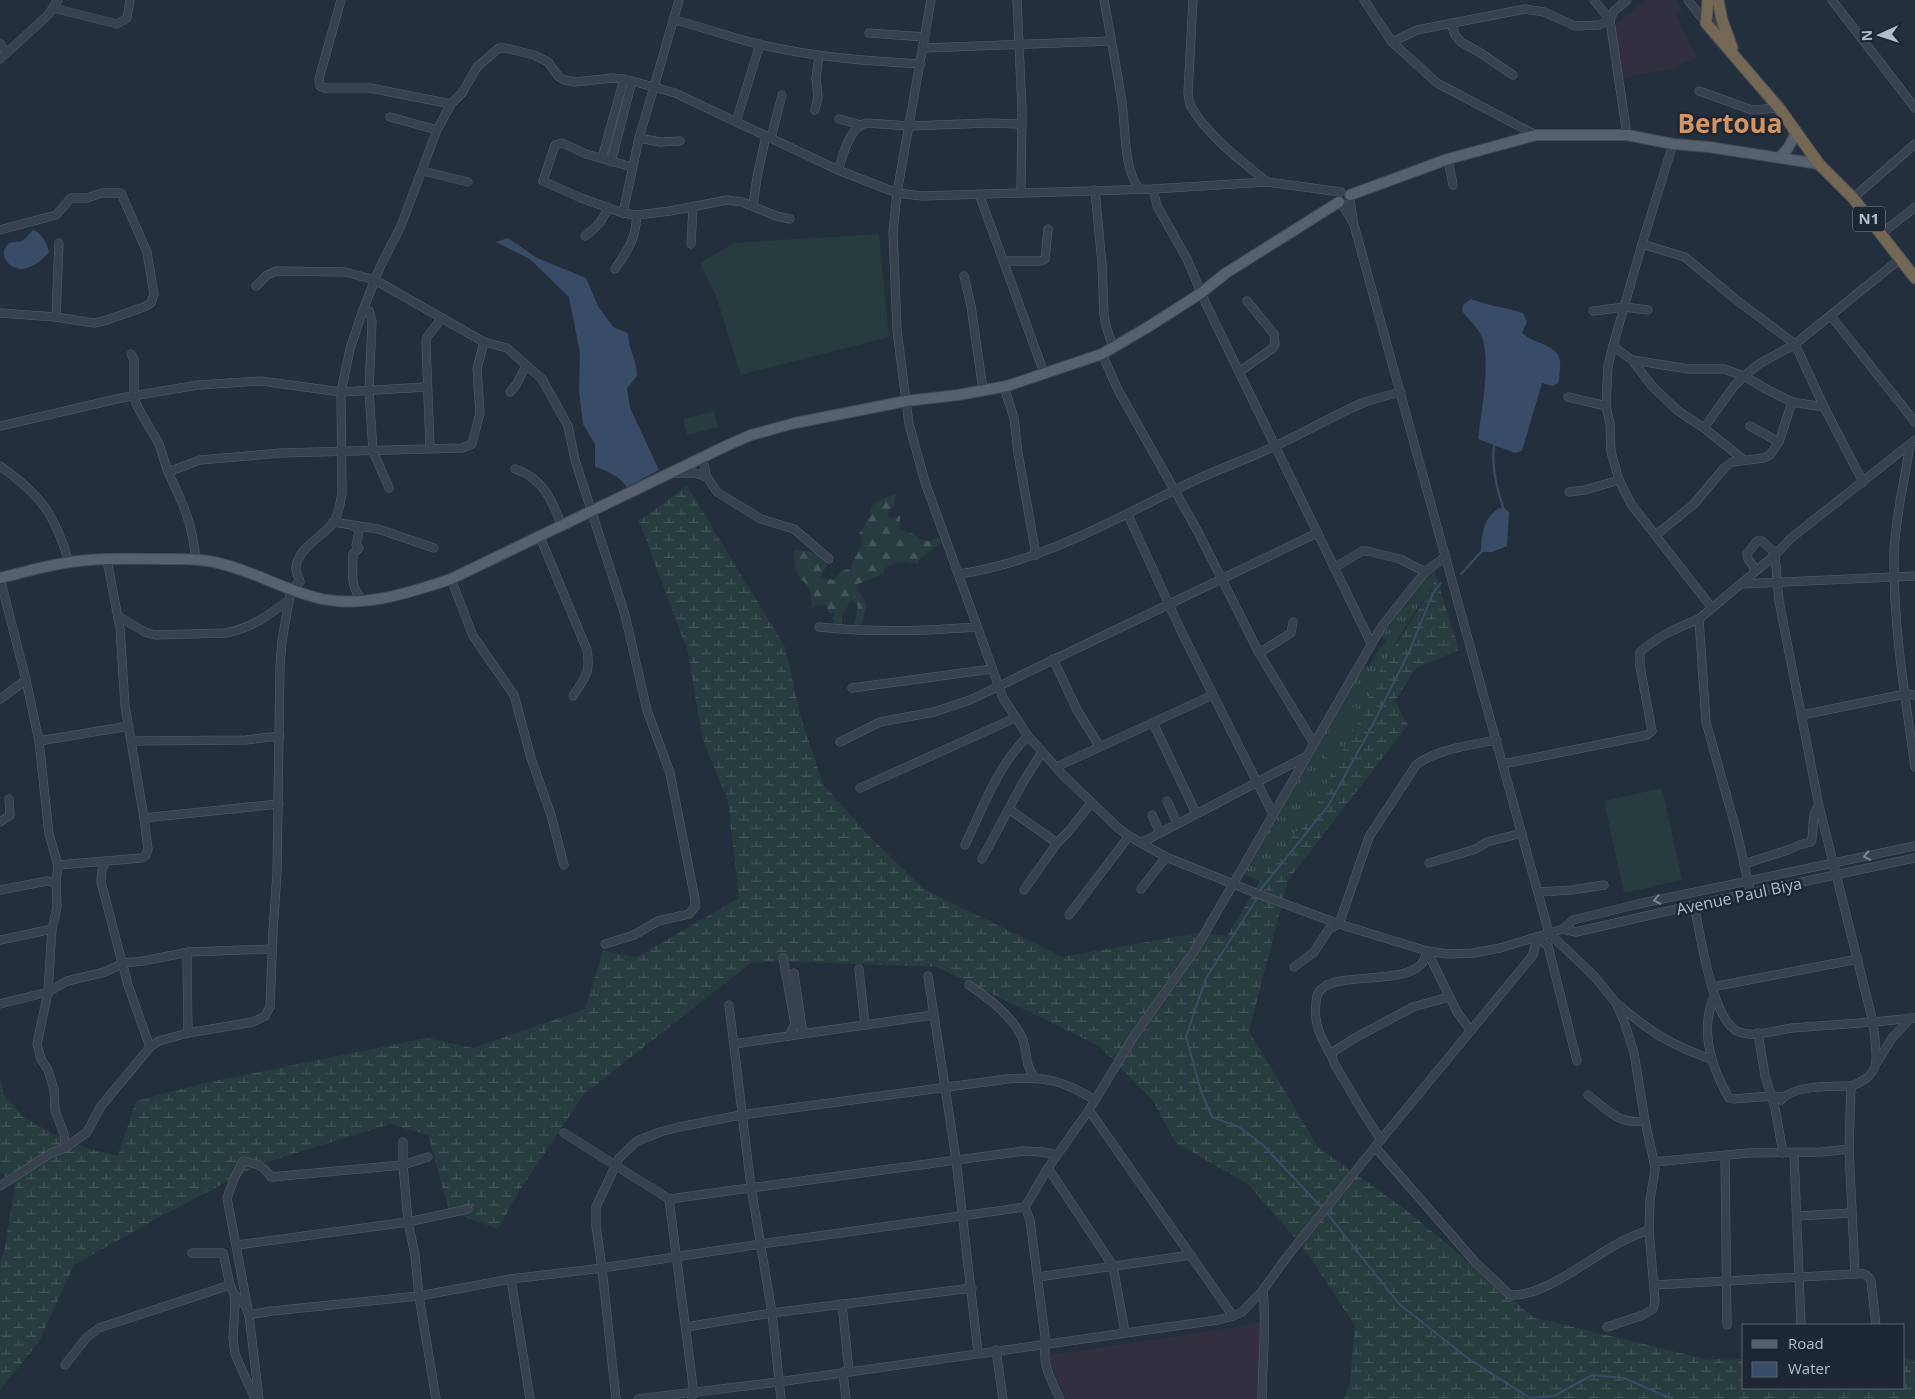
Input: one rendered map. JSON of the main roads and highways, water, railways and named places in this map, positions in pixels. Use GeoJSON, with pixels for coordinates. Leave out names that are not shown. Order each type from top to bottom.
{"type":"FeatureCollection","features":[{"type":"Feature","properties":{"kind":"highway","name":"N1"},"geometry":{"type":"LineString","coordinates":[[1708,0],[1706,23],[1779,108],[1819,164],[1853,198],[1915,278]]}},
{"type":"Feature","properties":{"kind":"highway","name":"N1"},"geometry":{"type":"LineString","coordinates":[[1718,0],[1722,20],[1737,59]]}},
{"type":"Feature","properties":{"kind":"main road"},"geometry":{"type":"LineString","coordinates":[[1780,157],[1793,141],[1796,133],[1793,130]]}},
{"type":"Feature","properties":{"kind":"main road"},"geometry":{"type":"LineString","coordinates":[[1347,196],[1448,159],[1536,136],[1627,135],[1673,144],[1780,157],[1819,164]]}},
{"type":"Feature","properties":{"kind":"main road"},"geometry":{"type":"LineString","coordinates":[[0,578],[69,562],[196,560],[214,562],[241,569],[316,598],[337,601],[364,600],[408,593],[451,579],[751,435],[786,425],[906,401],[1004,387],[1102,354],[1201,293],[1226,273],[1339,202]]}},
{"type":"Feature","properties":{"kind":"water"},"geometry":{"type":"Polygon","coordinates":[[[33,230],[41,236],[49,252],[31,267],[19,269],[11,266],[4,256],[5,248],[11,243],[23,240],[33,230]]]}},
{"type":"Feature","properties":{"kind":"water"},"geometry":{"type":"Polygon","coordinates":[[[508,238],[537,258],[586,278],[598,306],[613,327],[628,333],[637,376],[627,388],[630,408],[659,470],[627,487],[613,474],[595,467],[595,444],[583,424],[579,391],[580,353],[569,297],[530,259],[496,242],[508,238]]]}},
{"type":"Feature","properties":{"kind":"water"},"geometry":{"type":"Polygon","coordinates":[[[1471,299],[1523,313],[1527,322],[1522,333],[1553,349],[1560,360],[1558,383],[1553,386],[1542,383],[1522,451],[1515,453],[1478,439],[1485,386],[1486,358],[1481,335],[1462,311],[1463,305],[1471,299]]]}},
{"type":"Feature","properties":{"kind":"water"},"geometry":{"type":"Polygon","coordinates":[[[1503,507],[1509,512],[1507,546],[1492,552],[1481,552],[1485,525],[1492,514],[1503,507]]]}},
{"type":"Feature","properties":{"kind":"waterway"},"geometry":{"type":"LineString","coordinates":[[1495,441],[1494,466],[1504,510]]}},
{"type":"Feature","properties":{"kind":"waterway"},"geometry":{"type":"LineString","coordinates":[[1461,574],[1483,550]]}},
{"type":"Feature","properties":{"kind":"waterway"},"geometry":{"type":"LineString","coordinates":[[1261,889],[1328,806],[1371,728],[1409,652],[1433,593],[1441,583]]}},
{"type":"Feature","properties":{"kind":"waterway"},"geometry":{"type":"LineString","coordinates":[[1256,900],[1206,978],[1186,1037],[1201,1091],[1212,1117],[1239,1127],[1262,1144],[1323,1209]]}},
{"type":"Feature","properties":{"kind":"waterway"},"geometry":{"type":"LineString","coordinates":[[1326,1212],[1399,1304],[1469,1359],[1530,1398],[1554,1396],[1592,1375],[1624,1378],[1672,1399]]}},
{"type":"Feature","properties":{"kind":"district","name":"Bertoua"},"geometry":{"type":"Point","coordinates":[1730,124]}}]}
